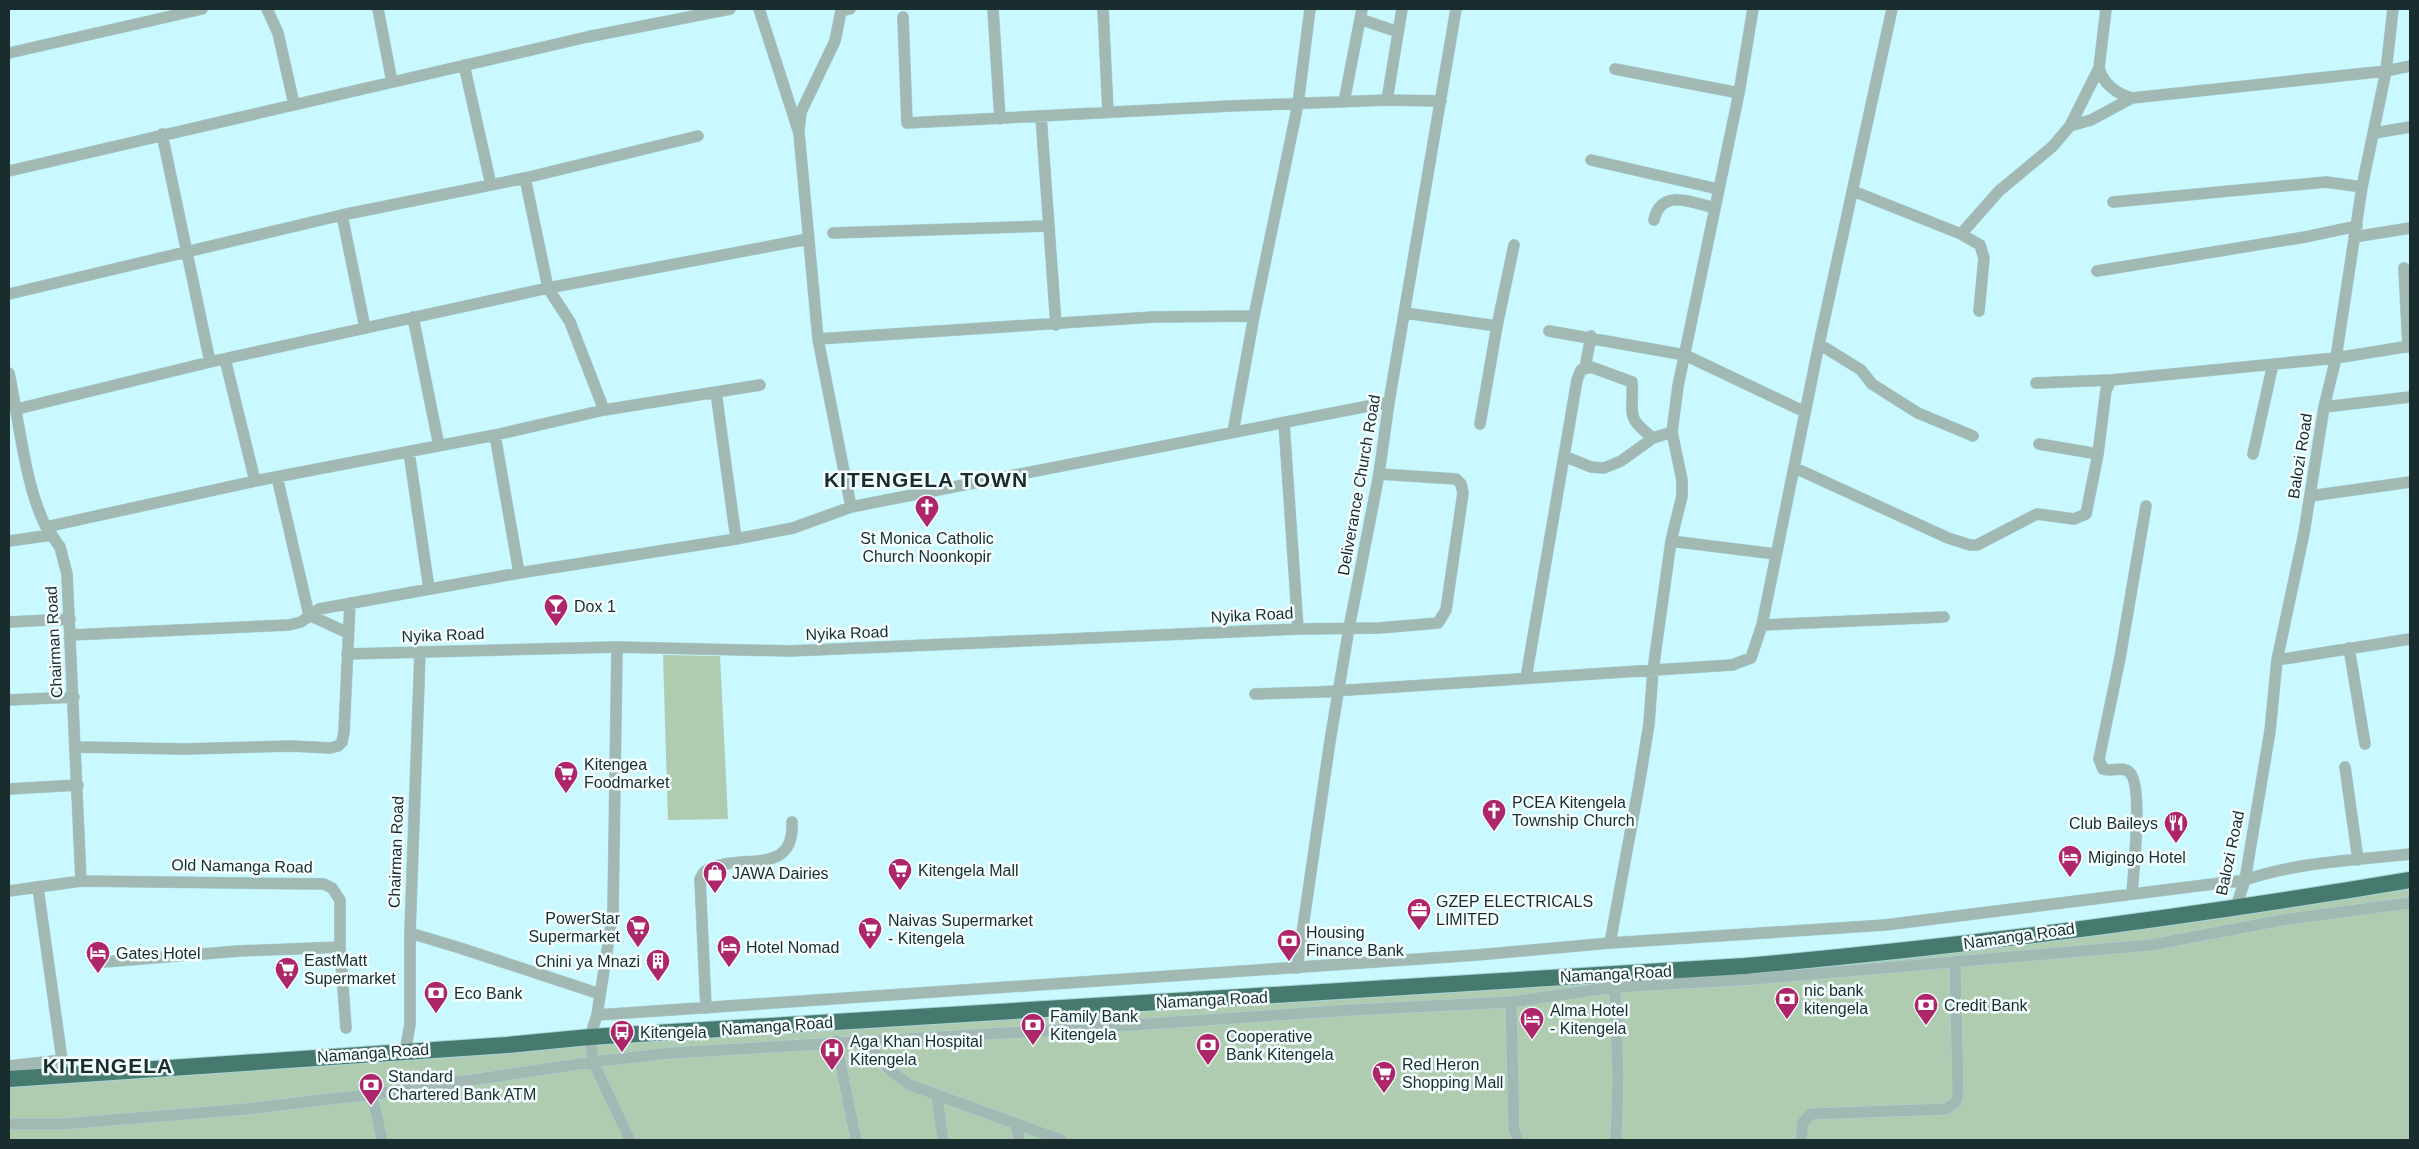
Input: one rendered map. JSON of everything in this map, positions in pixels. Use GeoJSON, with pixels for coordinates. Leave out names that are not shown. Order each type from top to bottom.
{"type":"FeatureCollection","features":[{"type":"Feature","properties":{"kind":"highway","name":"Namanga Road"},"geometry":{"type":"LineString","coordinates":[[9,1079],[63,1067],[405,1052],[590,1037],[1285,996],[1745,966],[1852,956],[2236,907],[2410,880]]}},
{"type":"Feature","properties":{"kind":"street"},"geometry":{"type":"LineString","coordinates":[[9,54],[202,9]]}},
{"type":"Feature","properties":{"kind":"street"},"geometry":{"type":"LineString","coordinates":[[267,9],[278,33],[294,104]]}},
{"type":"Feature","properties":{"kind":"street"},"geometry":{"type":"LineString","coordinates":[[378,9],[392,82]]}},
{"type":"Feature","properties":{"kind":"street"},"geometry":{"type":"LineString","coordinates":[[9,170],[587,37],[730,9]]}},
{"type":"Feature","properties":{"kind":"street"},"geometry":{"type":"LineString","coordinates":[[759,9],[799,133]]}},
{"type":"Feature","properties":{"kind":"street"},"geometry":{"type":"LineString","coordinates":[[850,9],[841,10],[834,42],[801,112],[799,133],[818,339],[851,507]]}},
{"type":"Feature","properties":{"kind":"street"},"geometry":{"type":"LineString","coordinates":[[993,9],[1000,119]]}},
{"type":"Feature","properties":{"kind":"street"},"geometry":{"type":"LineString","coordinates":[[1103,9],[1108,112]]}},
{"type":"Feature","properties":{"kind":"street"},"geometry":{"type":"LineString","coordinates":[[1234,432],[1254,316],[1298,104],[1310,9]]}},
{"type":"Feature","properties":{"kind":"street"},"geometry":{"type":"LineString","coordinates":[[1387,100],[1402,9]]}},
{"type":"Feature","properties":{"kind":"street","name":"Deliverance Church Road"},"geometry":{"type":"LineString","coordinates":[[1298,968],[1330,741],[1349,628],[1379,474],[1389,402],[1456,9]]}},
{"type":"Feature","properties":{"kind":"street"},"geometry":{"type":"LineString","coordinates":[[1610,943],[1645,750],[1653,670],[1671,541],[1682,496],[1682,480],[1672,432],[1678,386],[1754,9]]}},
{"type":"Feature","properties":{"kind":"street"},"geometry":{"type":"LineString","coordinates":[[1255,694],[1288,694],[1653,670],[1741,663],[1751,658],[1762,625],[1819,344],[1892,9]]}},
{"type":"Feature","properties":{"kind":"street"},"geometry":{"type":"LineString","coordinates":[[1961,234],[1999,191],[2052,147],[2070,126],[2099,68],[2106,9]]}},
{"type":"Feature","properties":{"kind":"street","name":"Balozi Road"},"geometry":{"type":"LineString","coordinates":[[2236,907],[2245,880],[2270,731],[2277,660],[2310,496],[2324,407],[2336,358],[2362,186],[2386,71],[2394,9]]}},
{"type":"Feature","properties":{"kind":"street"},"geometry":{"type":"LineString","coordinates":[[1344,102],[1361,14],[1398,32]]}},
{"type":"Feature","properties":{"kind":"street"},"geometry":{"type":"LineString","coordinates":[[903,17],[907,123],[1387,100],[1441,101]]}},
{"type":"Feature","properties":{"kind":"street"},"geometry":{"type":"LineString","coordinates":[[464,65],[491,185]]}},
{"type":"Feature","properties":{"kind":"street"},"geometry":{"type":"LineString","coordinates":[[2070,126],[2091,120],[2132,98],[2386,71],[2410,66]]}},
{"type":"Feature","properties":{"kind":"street"},"geometry":{"type":"LineString","coordinates":[[2099,68],[2101,75],[2110,87],[2117,93],[2132,98]]}},
{"type":"Feature","properties":{"kind":"street"},"geometry":{"type":"LineString","coordinates":[[1615,69],[1738,93]]}},
{"type":"Feature","properties":{"kind":"street"},"geometry":{"type":"LineString","coordinates":[[1041,116],[1056,325]]}},
{"type":"Feature","properties":{"kind":"street"},"geometry":{"type":"LineString","coordinates":[[2374,133],[2410,127]]}},
{"type":"Feature","properties":{"kind":"street"},"geometry":{"type":"LineString","coordinates":[[162,134],[210,362]]}},
{"type":"Feature","properties":{"kind":"street"},"geometry":{"type":"LineString","coordinates":[[9,294],[342,215],[524,178],[698,136]]}},
{"type":"Feature","properties":{"kind":"street"},"geometry":{"type":"LineString","coordinates":[[1591,160],[1718,189]]}},
{"type":"Feature","properties":{"kind":"street"},"geometry":{"type":"LineString","coordinates":[[524,178],[548,288],[570,322],[604,410]]}},
{"type":"Feature","properties":{"kind":"street"},"geometry":{"type":"LineString","coordinates":[[2113,202],[2326,182],[2362,186]]}},
{"type":"Feature","properties":{"kind":"street"},"geometry":{"type":"LineString","coordinates":[[1853,191],[1961,234],[1980,245],[1984,250],[1979,311]]}},
{"type":"Feature","properties":{"kind":"street"},"geometry":{"type":"LineString","coordinates":[[1654,220],[1656,211],[1670,199],[1677,198],[1714,208]]}},
{"type":"Feature","properties":{"kind":"street"},"geometry":{"type":"LineString","coordinates":[[342,215],[365,328]]}},
{"type":"Feature","properties":{"kind":"street"},"geometry":{"type":"LineString","coordinates":[[833,233],[1048,226]]}},
{"type":"Feature","properties":{"kind":"street"},"geometry":{"type":"LineString","coordinates":[[2097,271],[2305,237],[2357,226]]}},
{"type":"Feature","properties":{"kind":"street"},"geometry":{"type":"LineString","coordinates":[[2354,237],[2410,228]]}},
{"type":"Feature","properties":{"kind":"street"},"geometry":{"type":"LineString","coordinates":[[17,410],[210,362],[413,317],[548,288],[808,239]]}},
{"type":"Feature","properties":{"kind":"street"},"geometry":{"type":"LineString","coordinates":[[1480,424],[1497,326],[1514,245]]}},
{"type":"Feature","properties":{"kind":"street"},"geometry":{"type":"LineString","coordinates":[[2036,383],[2111,380],[2336,358],[2409,347],[2404,268]]}},
{"type":"Feature","properties":{"kind":"street"},"geometry":{"type":"LineString","coordinates":[[1405,313],[1497,326]]}},
{"type":"Feature","properties":{"kind":"street"},"geometry":{"type":"LineString","coordinates":[[818,339],[1056,325],[1153,317],[1254,316]]}},
{"type":"Feature","properties":{"kind":"street"},"geometry":{"type":"LineString","coordinates":[[413,317],[439,446]]}},
{"type":"Feature","properties":{"kind":"street"},"geometry":{"type":"LineString","coordinates":[[1549,331],[1591,336],[1684,355],[1805,412]]}},
{"type":"Feature","properties":{"kind":"street"},"geometry":{"type":"LineString","coordinates":[[1585,368],[1591,336]]}},
{"type":"Feature","properties":{"kind":"street"},"geometry":{"type":"LineString","coordinates":[[1819,344],[1861,370],[1872,384],[1918,413],[1973,436]]}},
{"type":"Feature","properties":{"kind":"street"},"geometry":{"type":"LineString","coordinates":[[225,359],[255,481]]}},
{"type":"Feature","properties":{"kind":"street"},"geometry":{"type":"LineString","coordinates":[[2254,454],[2273,364]]}},
{"type":"Feature","properties":{"kind":"street"},"geometry":{"type":"LineString","coordinates":[[1526,678],[1577,380],[1581,370],[1591,367],[1632,382],[1631,417],[1637,426],[1653,438]]}},
{"type":"Feature","properties":{"kind":"street","name":"Chairman Road"},"geometry":{"type":"LineString","coordinates":[[9,373],[32,490],[39,514],[60,547],[67,574],[81,881]]}},
{"type":"Feature","properties":{"kind":"street"},"geometry":{"type":"LineString","coordinates":[[1795,468],[1948,538],[1970,545],[1977,545],[2037,514],[2074,520],[2086,514],[2098,454],[2106,390],[2111,380]]}},
{"type":"Feature","properties":{"kind":"street"},"geometry":{"type":"LineString","coordinates":[[9,541],[255,481],[495,435],[604,410],[760,385]]}},
{"type":"Feature","properties":{"kind":"street"},"geometry":{"type":"LineString","coordinates":[[716,392],[736,539]]}},
{"type":"Feature","properties":{"kind":"street"},"geometry":{"type":"LineString","coordinates":[[2324,407],[2410,397]]}},
{"type":"Feature","properties":{"kind":"street"},"geometry":{"type":"LineString","coordinates":[[71,635],[289,626],[301,622],[319,609],[519,573],[736,539],[793,528],[851,507],[1389,402]]}},
{"type":"Feature","properties":{"kind":"street"},"geometry":{"type":"LineString","coordinates":[[1284,422],[1298,629]]}},
{"type":"Feature","properties":{"kind":"street"},"geometry":{"type":"LineString","coordinates":[[1564,456],[1591,467],[1604,468],[1621,461],[1653,438],[1672,432]]}},
{"type":"Feature","properties":{"kind":"street"},"geometry":{"type":"LineString","coordinates":[[495,435],[519,573]]}},
{"type":"Feature","properties":{"kind":"street"},"geometry":{"type":"LineString","coordinates":[[2039,444],[2098,454]]}},
{"type":"Feature","properties":{"kind":"street"},"geometry":{"type":"LineString","coordinates":[[409,452],[429,590]]}},
{"type":"Feature","properties":{"kind":"street","name":"Nyika Road"},"geometry":{"type":"LineString","coordinates":[[347,654],[617,647],[790,651],[1433,624],[1442,620],[1446,610],[1463,493],[1461,484],[1456,479],[1379,474]]}},
{"type":"Feature","properties":{"kind":"street"},"geometry":{"type":"LineString","coordinates":[[277,477],[309,615]]}},
{"type":"Feature","properties":{"kind":"street"},"geometry":{"type":"LineString","coordinates":[[2310,496],[2410,482]]}},
{"type":"Feature","properties":{"kind":"street"},"geometry":{"type":"LineString","coordinates":[[2132,894],[2137,832],[2136,781],[2130,772],[2126,770],[2103,769],[2099,759],[2120,658],[2146,506]]}},
{"type":"Feature","properties":{"kind":"street"},"geometry":{"type":"LineString","coordinates":[[1671,541],[1775,554]]}},
{"type":"Feature","properties":{"kind":"street"},"geometry":{"type":"LineString","coordinates":[[76,747],[185,749],[291,746],[330,748],[338,746],[342,742],[344,732],[350,603]]}},
{"type":"Feature","properties":{"kind":"street"},"geometry":{"type":"LineString","coordinates":[[309,615],[348,634]]}},
{"type":"Feature","properties":{"kind":"street"},"geometry":{"type":"LineString","coordinates":[[1762,625],[1944,616]]}},
{"type":"Feature","properties":{"kind":"street"},"geometry":{"type":"LineString","coordinates":[[9,622],[70,619]]}},
{"type":"Feature","properties":{"kind":"street"},"geometry":{"type":"LineString","coordinates":[[2277,660],[2410,639]]}},
{"type":"Feature","properties":{"kind":"street"},"geometry":{"type":"LineString","coordinates":[[617,647],[613,912],[597,1015],[590,1037],[593,1062],[626,1140]]}},
{"type":"Feature","properties":{"kind":"street"},"geometry":{"type":"LineString","coordinates":[[2349,648],[2366,744]]}},
{"type":"Feature","properties":{"kind":"street","name":"Chairman Road"},"geometry":{"type":"LineString","coordinates":[[405,1052],[410,1024],[410,933],[420,652]]}},
{"type":"Feature","properties":{"kind":"street"},"geometry":{"type":"LineString","coordinates":[[9,700],[74,697]]}},
{"type":"Feature","properties":{"kind":"street"},"geometry":{"type":"LineString","coordinates":[[2345,767],[2358,860]]}},
{"type":"Feature","properties":{"kind":"street"},"geometry":{"type":"LineString","coordinates":[[9,789],[78,785]]}},
{"type":"Feature","properties":{"kind":"street"},"geometry":{"type":"LineString","coordinates":[[706,1008],[700,879],[704,872],[724,863],[774,859],[788,849],[793,837],[792,822]]}},
{"type":"Feature","properties":{"kind":"street"},"geometry":{"type":"LineString","coordinates":[[597,1015],[1298,968],[1610,943],[1886,925],[2245,880],[2262,874],[2410,854]]}},
{"type":"Feature","properties":{"kind":"street","name":"Old Namanga Road"},"geometry":{"type":"LineString","coordinates":[[9,891],[81,881],[324,884],[332,888],[340,900],[340,947],[346,1028]]}},
{"type":"Feature","properties":{"kind":"street"},"geometry":{"type":"LineString","coordinates":[[9,1066],[63,1067],[38,888]]}},
{"type":"Feature","properties":{"kind":"street"},"geometry":{"type":"LineString","coordinates":[[9,1124],[63,1124],[246,1109],[372,1094],[593,1062],[670,1053],[1287,1014],[1511,1002],[1615,987],[1755,979],[2151,945],[2288,919],[2410,903]]}},
{"type":"Feature","properties":{"kind":"street"},"geometry":{"type":"LineString","coordinates":[[410,933],[600,994]]}},
{"type":"Feature","properties":{"kind":"street"},"geometry":{"type":"LineString","coordinates":[[104,962],[239,951],[340,947]]}},
{"type":"Feature","properties":{"kind":"street"},"geometry":{"type":"LineString","coordinates":[[1801,1140],[1803,1122],[1811,1114],[1946,1109],[1956,1102],[1956,962]]}},
{"type":"Feature","properties":{"kind":"street"},"geometry":{"type":"LineString","coordinates":[[1615,987],[1618,1079],[1616,1140]]}},
{"type":"Feature","properties":{"kind":"street"},"geometry":{"type":"LineString","coordinates":[[1285,996],[1287,1014]]}},
{"type":"Feature","properties":{"kind":"street"},"geometry":{"type":"LineString","coordinates":[[1511,1002],[1514,1130],[1518,1140]]}},
{"type":"Feature","properties":{"kind":"street"},"geometry":{"type":"LineString","coordinates":[[1116,1006],[1120,1025]]}},
{"type":"Feature","properties":{"kind":"street"},"geometry":{"type":"LineString","coordinates":[[863,1040],[892,1072],[910,1084],[937,1096],[1061,1140]]}},
{"type":"Feature","properties":{"kind":"street"},"geometry":{"type":"LineString","coordinates":[[836,1042],[856,1140]]}},
{"type":"Feature","properties":{"kind":"street"},"geometry":{"type":"LineString","coordinates":[[372,1094],[382,1140]]}},
{"type":"Feature","properties":{"kind":"street"},"geometry":{"type":"LineString","coordinates":[[937,1096],[943,1140]]}},
{"type":"Feature","properties":{"kind":"street"},"geometry":{"type":"LineString","coordinates":[[1016,1124],[1020,1140]]}},
{"type":"Feature","properties":{"kind":"green space"},"geometry":{"type":"Polygon","coordinates":[[[663,655],[720,656],[728,819],[668,820],[663,655]]]}},
{"type":"Feature","properties":{"kind":"green space"},"geometry":{"type":"Polygon","coordinates":[[[2410,881],[2410,1140],[9,1140],[9,1079],[1745,966],[2410,881]]]}},
{"type":"Feature","properties":{"kind":"place","name":"St Monica Catholic Church Noonkopir"},"geometry":{"type":"Point","coordinates":[927,528]}},
{"type":"Feature","properties":{"kind":"place","name":"Dox 1"},"geometry":{"type":"Point","coordinates":[556,627]}},
{"type":"Feature","properties":{"kind":"place","name":"Kitengea Foodmarket"},"geometry":{"type":"Point","coordinates":[566,794]}},
{"type":"Feature","properties":{"kind":"place","name":"PCEA Kitengela Township Church"},"geometry":{"type":"Point","coordinates":[1494,832]}},
{"type":"Feature","properties":{"kind":"place","name":"Club Baileys"},"geometry":{"type":"Point","coordinates":[2176,844]}},
{"type":"Feature","properties":{"kind":"place","name":"Migingo Hotel"},"geometry":{"type":"Point","coordinates":[2070,878]}},
{"type":"Feature","properties":{"kind":"place","name":"Kitengela Mall"},"geometry":{"type":"Point","coordinates":[900,891]}},
{"type":"Feature","properties":{"kind":"place","name":"JAWA Dairies"},"geometry":{"type":"Point","coordinates":[715,894]}},
{"type":"Feature","properties":{"kind":"place","name":"GZEP ELECTRICALS LIMITED"},"geometry":{"type":"Point","coordinates":[1419,931]}},
{"type":"Feature","properties":{"kind":"place","name":"PowerStar Supermarket"},"geometry":{"type":"Point","coordinates":[638,948]}},
{"type":"Feature","properties":{"kind":"place","name":"Naivas Supermarket - Kitengela"},"geometry":{"type":"Point","coordinates":[870,950]}},
{"type":"Feature","properties":{"kind":"place","name":"Housing Finance Bank"},"geometry":{"type":"Point","coordinates":[1289,962]}},
{"type":"Feature","properties":{"kind":"place","name":"Hotel Nomad"},"geometry":{"type":"Point","coordinates":[729,968]}},
{"type":"Feature","properties":{"kind":"place","name":"Gates Hotel"},"geometry":{"type":"Point","coordinates":[98,974]}},
{"type":"Feature","properties":{"kind":"place","name":"Chini ya Mnazi"},"geometry":{"type":"Point","coordinates":[658,982]}},
{"type":"Feature","properties":{"kind":"place","name":"EastMatt Supermarket"},"geometry":{"type":"Point","coordinates":[287,990]}},
{"type":"Feature","properties":{"kind":"place","name":"Eco Bank"},"geometry":{"type":"Point","coordinates":[436,1014]}},
{"type":"Feature","properties":{"kind":"place","name":"nic bank kitengela"},"geometry":{"type":"Point","coordinates":[1787,1020]}},
{"type":"Feature","properties":{"kind":"place","name":"Credit Bank"},"geometry":{"type":"Point","coordinates":[1926,1026]}},
{"type":"Feature","properties":{"kind":"place","name":"Alma Hotel - Kitengela"},"geometry":{"type":"Point","coordinates":[1532,1040]}},
{"type":"Feature","properties":{"kind":"place","name":"Family Bank Kitengela"},"geometry":{"type":"Point","coordinates":[1033,1046]}},
{"type":"Feature","properties":{"kind":"place","name":"Kitengela"},"geometry":{"type":"Point","coordinates":[622,1053]}},
{"type":"Feature","properties":{"kind":"place","name":"Cooperative Bank Kitengela"},"geometry":{"type":"Point","coordinates":[1208,1066]}},
{"type":"Feature","properties":{"kind":"place","name":"Aga Khan Hospital Kitengela"},"geometry":{"type":"Point","coordinates":[832,1071]}},
{"type":"Feature","properties":{"kind":"place","name":"Red Heron Shopping Mall"},"geometry":{"type":"Point","coordinates":[1384,1094]}},
{"type":"Feature","properties":{"kind":"place","name":"Standard Chartered Bank ATM"},"geometry":{"type":"Point","coordinates":[371,1106]}},
{"type":"Feature","properties":{"kind":"district","name":"KITENGELA TOWN"},"geometry":{"type":"Point","coordinates":[926,479]}},
{"type":"Feature","properties":{"kind":"district","name":"KITENGELA"},"geometry":{"type":"Point","coordinates":[108,1065]}}]}
